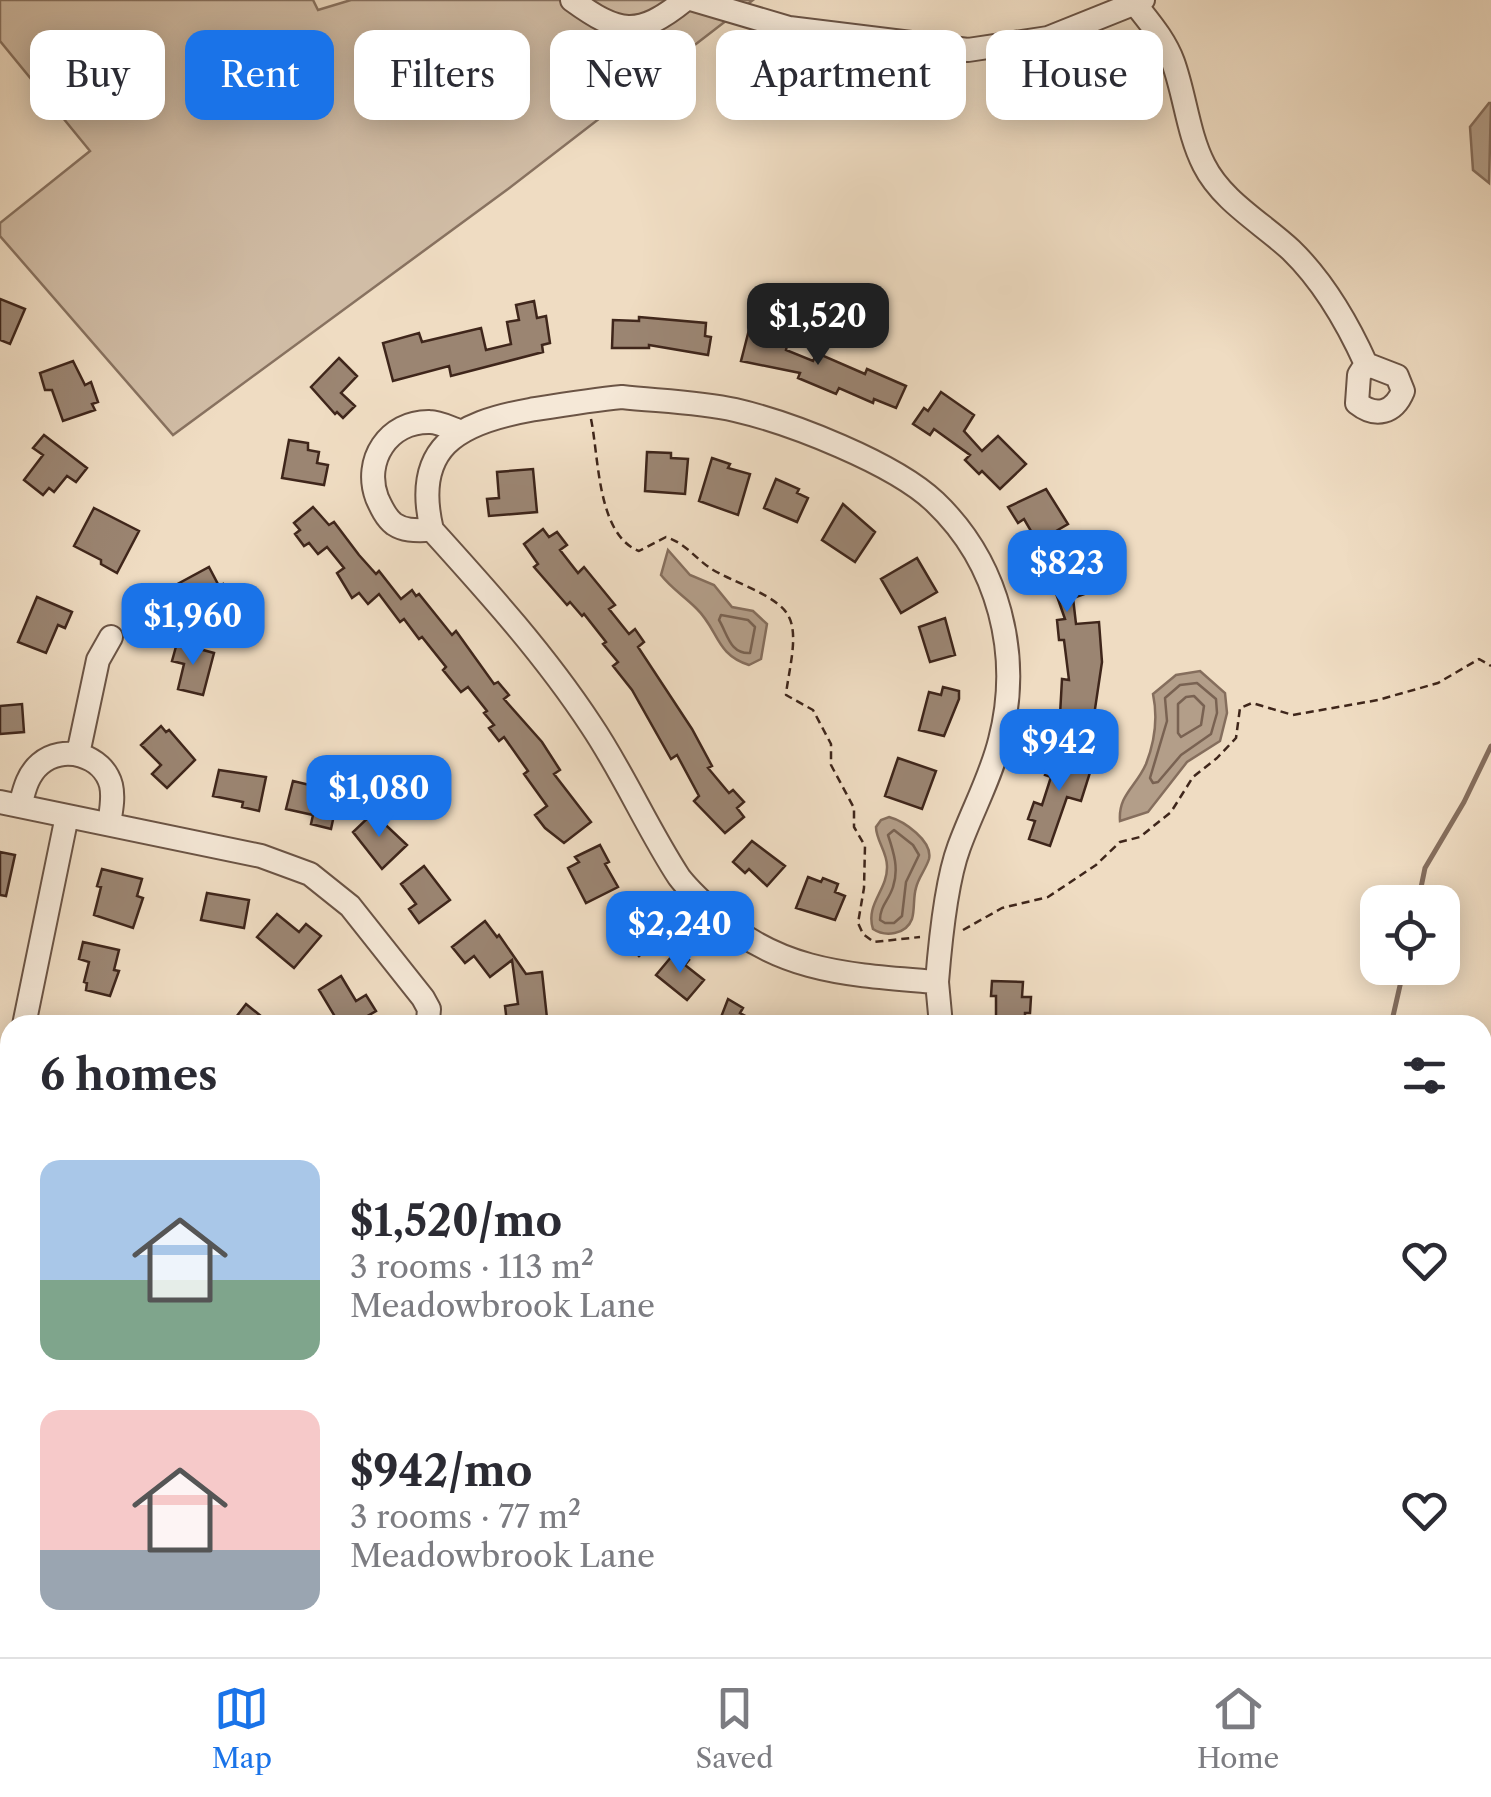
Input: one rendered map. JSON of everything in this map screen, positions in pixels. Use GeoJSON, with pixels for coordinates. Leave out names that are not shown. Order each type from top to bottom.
{"type":"FeatureCollection","features":[{"type":"Feature","properties":{"kind":"street"},"geometry":{"type":"LineString","coordinates":[[572,0],[614,28],[644,26],[684,0]]}},
{"type":"Feature","properties":{"kind":"street"},"geometry":{"type":"LineString","coordinates":[[694,0],[788,28],[968,50],[1048,38],[1140,2],[1173,62],[1204,165],[1227,195],[1316,277],[1348,326],[1366,364]]}},
{"type":"Feature","properties":{"kind":"street"},"geometry":{"type":"LineString","coordinates":[[937,982],[806,967],[750,942],[725,923],[679,876],[608,752],[545,658],[432,530],[426,503],[430,469],[446,441],[493,416],[622,397],[734,410],[844,449],[894,472],[935,502],[967,543],[993,587],[1007,636],[1008,672],[1000,740],[957,851],[937,982],[940,1015]]}},
{"type":"Feature","properties":{"kind":"street"},"geometry":{"type":"LineString","coordinates":[[432,530],[409,530],[392,523],[380,506],[371,481],[372,466],[381,446],[406,425],[432,421],[460,432]]}},
{"type":"Feature","properties":{"kind":"street"},"geometry":{"type":"LineString","coordinates":[[78,754],[98,660],[111,636]]}},
{"type":"Feature","properties":{"kind":"street"},"geometry":{"type":"LineString","coordinates":[[110,824],[113,797],[108,776],[100,766],[78,754],[62,754],[38,765],[10,804],[262,856],[310,874],[350,906],[423,998],[428,1015]]}},
{"type":"Feature","properties":{"kind":"street"},"geometry":{"type":"LineString","coordinates":[[26,1015],[67,816]]}},
{"type":"Feature","properties":{"kind":"path"},"geometry":{"type":"LineString","coordinates":[[590,418],[607,516],[630,548],[639,551],[666,537],[681,542],[712,570],[779,604],[789,616],[793,629],[786,695],[813,710],[831,744],[831,765],[854,808],[854,827],[865,846],[858,924],[874,942],[926,936]]}},
{"type":"Feature","properties":{"kind":"path"},"geometry":{"type":"LineString","coordinates":[[962,930],[1002,908],[1048,896],[1096,865],[1120,842],[1140,837],[1171,812],[1192,776],[1218,758],[1236,738],[1240,708],[1252,703],[1293,715],[1378,700],[1438,683],[1479,660],[1491,666]]}},
{"type":"Feature","properties":{"kind":"shaded area"},"geometry":{"type":"Polygon","coordinates":[[[0,0],[313,0],[318,10],[351,0],[753,0],[696,44],[696,30],[550,30],[550,120],[597,120],[173,435],[0,236],[0,223],[90,151],[65,120],[165,120],[165,30],[30,30],[30,78],[0,41],[0,0]]]}},
{"type":"Feature","properties":{"kind":"water"},"geometry":{"type":"Polygon","coordinates":[[[1489,103],[1489,183],[1473,170],[1470,127],[1489,103]]]}},
{"type":"Feature","properties":{"kind":"water"},"geometry":{"type":"Polygon","coordinates":[[[668,550],[690,575],[714,585],[732,607],[753,611],[767,624],[761,659],[749,665],[723,648],[703,616],[661,575],[668,550]]]}},
{"type":"Feature","properties":{"kind":"water"},"geometry":{"type":"Polygon","coordinates":[[[1200,671],[1225,693],[1227,713],[1220,741],[1187,762],[1148,812],[1120,821],[1122,804],[1152,747],[1153,694],[1176,675],[1200,671]]]}},
{"type":"Feature","properties":{"kind":"water"},"geometry":{"type":"Polygon","coordinates":[[[889,817],[916,833],[927,845],[929,859],[918,881],[912,919],[905,928],[889,934],[873,929],[871,920],[887,866],[876,827],[889,817]]]}},
{"type":"Feature","properties":{"kind":"building"},"geometry":{"type":"Polygon","coordinates":[[[0,299],[25,309],[10,344],[0,340],[0,299]]]}},
{"type":"Feature","properties":{"kind":"building"},"geometry":{"type":"Polygon","coordinates":[[[534,301],[537,318],[546,316],[550,343],[542,345],[543,352],[451,376],[449,366],[393,381],[383,343],[419,333],[422,342],[481,328],[486,350],[511,344],[507,322],[519,320],[516,305],[534,301]]]}},
{"type":"Feature","properties":{"kind":"building"},"geometry":{"type":"Polygon","coordinates":[[[639,317],[706,323],[705,336],[711,337],[708,355],[649,345],[612,348],[613,320],[639,321],[639,317]]]}},
{"type":"Feature","properties":{"kind":"building"},"geometry":{"type":"Polygon","coordinates":[[[751,322],[790,332],[786,350],[813,361],[817,353],[865,374],[867,369],[906,386],[896,408],[839,388],[836,394],[798,378],[800,373],[741,361],[751,322]]]}},
{"type":"Feature","properties":{"kind":"building"},"geometry":{"type":"Polygon","coordinates":[[[339,358],[357,376],[341,393],[355,406],[343,418],[311,387],[339,358]]]}},
{"type":"Feature","properties":{"kind":"building"},"geometry":{"type":"Polygon","coordinates":[[[73,361],[85,385],[91,382],[98,402],[92,404],[95,410],[63,421],[52,390],[45,390],[40,373],[73,361]]]}},
{"type":"Feature","properties":{"kind":"building"},"geometry":{"type":"Polygon","coordinates":[[[941,392],[974,415],[964,431],[982,451],[998,436],[1026,464],[1000,489],[965,460],[970,455],[934,429],[930,435],[913,424],[941,392]]]}},
{"type":"Feature","properties":{"kind":"building"},"geometry":{"type":"Polygon","coordinates":[[[44,435],[87,468],[76,482],[67,476],[54,492],[49,488],[43,495],[24,480],[43,455],[33,448],[44,435]]]}},
{"type":"Feature","properties":{"kind":"building"},"geometry":{"type":"Polygon","coordinates":[[[289,440],[308,443],[308,450],[319,452],[317,463],[328,465],[324,485],[282,478],[289,440]]]}},
{"type":"Feature","properties":{"kind":"building"},"geometry":{"type":"Polygon","coordinates":[[[647,452],[671,453],[671,458],[688,459],[685,494],[645,491],[647,452]]]}},
{"type":"Feature","properties":{"kind":"building"},"geometry":{"type":"Polygon","coordinates":[[[712,458],[730,464],[728,468],[750,474],[738,515],[699,501],[712,458]]]}},
{"type":"Feature","properties":{"kind":"building"},"geometry":{"type":"Polygon","coordinates":[[[533,469],[537,512],[489,516],[487,499],[499,498],[497,472],[533,469]]]}},
{"type":"Feature","properties":{"kind":"building"},"geometry":{"type":"Polygon","coordinates":[[[776,479],[799,489],[797,493],[808,498],[797,522],[764,508],[776,479]]]}},
{"type":"Feature","properties":{"kind":"building"},"geometry":{"type":"Polygon","coordinates":[[[1046,489],[1068,524],[1051,534],[1060,561],[1080,554],[1093,591],[1073,598],[1076,624],[1099,622],[1102,662],[1091,736],[1059,733],[1062,679],[1069,680],[1057,620],[1065,619],[1051,579],[1046,581],[1038,558],[1045,555],[1024,519],[1018,523],[1008,507],[1046,489]]]}},
{"type":"Feature","properties":{"kind":"building"},"geometry":{"type":"Polygon","coordinates":[[[843,504],[875,532],[855,562],[822,540],[843,504]]]}},
{"type":"Feature","properties":{"kind":"building"},"geometry":{"type":"Polygon","coordinates":[[[313,507],[329,525],[334,522],[401,599],[412,590],[416,596],[419,594],[452,635],[456,631],[494,684],[498,682],[509,695],[504,699],[542,742],[560,770],[554,774],[591,822],[564,843],[545,828],[535,815],[547,806],[524,774],[528,771],[504,737],[499,741],[489,728],[494,725],[484,713],[487,711],[468,687],[461,692],[422,637],[419,639],[404,619],[400,622],[379,594],[368,604],[359,593],[352,598],[337,573],[344,568],[327,547],[318,554],[309,543],[304,546],[295,534],[300,530],[294,523],[313,507]]]}},
{"type":"Feature","properties":{"kind":"building"},"geometry":{"type":"Polygon","coordinates":[[[94,508],[139,531],[117,573],[74,546],[94,508]]]}},
{"type":"Feature","properties":{"kind":"building"},"geometry":{"type":"Polygon","coordinates":[[[543,529],[549,537],[557,532],[567,545],[560,550],[578,573],[584,567],[615,605],[609,609],[629,634],[635,629],[644,642],[638,647],[692,729],[712,766],[708,768],[729,793],[733,790],[744,802],[737,808],[744,817],[725,833],[694,801],[699,796],[677,755],[671,759],[632,690],[613,666],[618,662],[603,644],[606,642],[584,614],[570,602],[567,605],[534,567],[538,564],[524,544],[543,529]]]}},
{"type":"Feature","properties":{"kind":"building"},"geometry":{"type":"Polygon","coordinates":[[[917,558],[937,592],[901,613],[881,579],[917,558]]]}},
{"type":"Feature","properties":{"kind":"building"},"geometry":{"type":"Polygon","coordinates":[[[209,567],[219,586],[223,584],[233,611],[198,629],[172,587],[209,567]]]}},
{"type":"Feature","properties":{"kind":"building"},"geometry":{"type":"Polygon","coordinates":[[[37,597],[72,612],[65,628],[58,625],[46,653],[18,642],[37,597]]]}},
{"type":"Feature","properties":{"kind":"building"},"geometry":{"type":"Polygon","coordinates":[[[945,618],[955,655],[930,662],[919,627],[945,618]]]}},
{"type":"Feature","properties":{"kind":"building"},"geometry":{"type":"Polygon","coordinates":[[[177,643],[214,653],[203,695],[178,689],[184,664],[172,661],[177,643]]]}},
{"type":"Feature","properties":{"kind":"building"},"geometry":{"type":"Polygon","coordinates":[[[943,687],[959,691],[944,736],[919,730],[929,692],[941,695],[943,687]]]}},
{"type":"Feature","properties":{"kind":"building"},"geometry":{"type":"Polygon","coordinates":[[[22,704],[24,732],[0,734],[0,706],[22,704]]]}},
{"type":"Feature","properties":{"kind":"building"},"geometry":{"type":"Polygon","coordinates":[[[161,726],[195,760],[167,788],[152,774],[161,765],[141,745],[161,726]]]}},
{"type":"Feature","properties":{"kind":"building"},"geometry":{"type":"Polygon","coordinates":[[[1053,750],[1093,763],[1081,801],[1067,797],[1050,846],[1029,839],[1035,821],[1028,819],[1034,802],[1042,805],[1051,777],[1045,775],[1053,750]]]}},
{"type":"Feature","properties":{"kind":"building"},"geometry":{"type":"Polygon","coordinates":[[[898,758],[936,771],[922,809],[885,796],[898,758]]]}},
{"type":"Feature","properties":{"kind":"building"},"geometry":{"type":"Polygon","coordinates":[[[219,770],[266,777],[259,811],[242,807],[243,802],[213,796],[219,770]]]}},
{"type":"Feature","properties":{"kind":"building"},"geometry":{"type":"Polygon","coordinates":[[[293,781],[339,792],[331,829],[311,824],[313,815],[286,809],[293,781]]]}},
{"type":"Feature","properties":{"kind":"building"},"geometry":{"type":"Polygon","coordinates":[[[373,813],[407,845],[382,869],[353,832],[373,813]]]}},
{"type":"Feature","properties":{"kind":"building"},"geometry":{"type":"Polygon","coordinates":[[[752,841],[785,866],[767,886],[749,869],[745,873],[733,862],[752,841]]]}},
{"type":"Feature","properties":{"kind":"building"},"geometry":{"type":"Polygon","coordinates":[[[600,845],[618,887],[586,903],[568,868],[579,862],[575,857],[600,845]]]}},
{"type":"Feature","properties":{"kind":"building"},"geometry":{"type":"Polygon","coordinates":[[[0,852],[15,855],[6,896],[0,895],[0,852]]]}},
{"type":"Feature","properties":{"kind":"building"},"geometry":{"type":"Polygon","coordinates":[[[424,866],[450,900],[419,923],[409,909],[416,904],[401,884],[424,866]]]}},
{"type":"Feature","properties":{"kind":"building"},"geometry":{"type":"Polygon","coordinates":[[[102,869],[142,879],[137,896],[143,898],[133,928],[94,915],[102,869]]]}},
{"type":"Feature","properties":{"kind":"building"},"geometry":{"type":"Polygon","coordinates":[[[808,877],[838,884],[835,892],[845,896],[835,920],[796,908],[808,877]]]}},
{"type":"Feature","properties":{"kind":"building"},"geometry":{"type":"Polygon","coordinates":[[[207,893],[249,900],[244,928],[201,920],[207,893]]]}},
{"type":"Feature","properties":{"kind":"building"},"geometry":{"type":"Polygon","coordinates":[[[634,904],[658,940],[639,956],[610,926],[634,904]]]}},
{"type":"Feature","properties":{"kind":"building"},"geometry":{"type":"Polygon","coordinates":[[[277,914],[299,932],[306,924],[321,936],[294,968],[257,937],[277,914]]]}},
{"type":"Feature","properties":{"kind":"building"},"geometry":{"type":"Polygon","coordinates":[[[485,921],[526,974],[542,972],[547,1015],[506,1015],[505,1006],[518,1004],[512,960],[490,977],[474,956],[465,963],[452,947],[485,921]]]}},
{"type":"Feature","properties":{"kind":"building"},"geometry":{"type":"Polygon","coordinates":[[[83,942],[119,950],[114,970],[119,971],[110,996],[86,990],[89,962],[79,959],[83,942]]]}},
{"type":"Feature","properties":{"kind":"building"},"geometry":{"type":"Polygon","coordinates":[[[677,950],[689,960],[685,965],[704,980],[687,1000],[656,975],[677,950]]]}},
{"type":"Feature","properties":{"kind":"building"},"geometry":{"type":"Polygon","coordinates":[[[341,976],[356,1001],[366,995],[376,1011],[369,1015],[334,1015],[319,990],[341,976]]]}},
{"type":"Feature","properties":{"kind":"building"},"geometry":{"type":"Polygon","coordinates":[[[992,981],[1023,982],[1022,997],[1031,997],[1030,1013],[996,1015],[996,996],[991,996],[992,981]]]}},
{"type":"Feature","properties":{"kind":"building"},"geometry":{"type":"Polygon","coordinates":[[[728,999],[743,1008],[740,1013],[744,1015],[722,1015],[728,999]]]}},
{"type":"Feature","properties":{"kind":"building"},"geometry":{"type":"Polygon","coordinates":[[[246,1004],[260,1015],[238,1015],[246,1004]]]}},
{"type":"Feature","properties":{"kind":"waterway"},"geometry":{"type":"LineString","coordinates":[[1422,885],[1425,868],[1491,746]]}},
{"type":"Feature","properties":{"kind":"waterway"},"geometry":{"type":"LineString","coordinates":[[1393,1015],[1400,985]]}}]}
